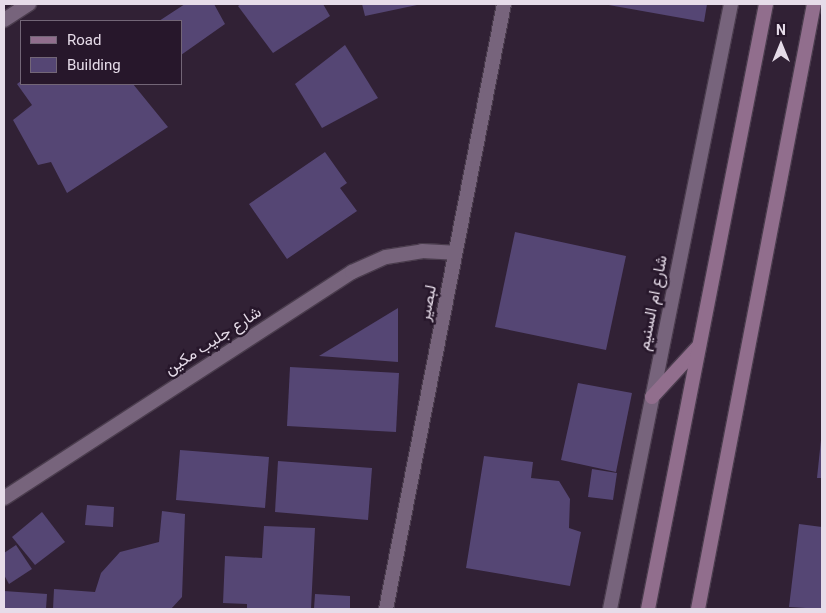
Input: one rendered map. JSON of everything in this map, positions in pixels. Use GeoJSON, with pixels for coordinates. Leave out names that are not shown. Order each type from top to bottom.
{"type":"FeatureCollection","features":[{"type":"Feature","properties":{"kind":"main road"},"geometry":{"type":"LineString","coordinates":[[698,609],[814,4]]}},
{"type":"Feature","properties":{"kind":"main road"},"geometry":{"type":"LineString","coordinates":[[648,609],[700,346],[763,8]]}},
{"type":"Feature","properties":{"kind":"main road"},"geometry":{"type":"LineString","coordinates":[[652,397],[700,346]]}},
{"type":"Feature","properties":{"kind":"street"},"geometry":{"type":"LineString","coordinates":[[4,20],[29,4]]}},
{"type":"Feature","properties":{"kind":"street","name":"لبصير"},"geometry":{"type":"LineString","coordinates":[[386,609],[504,4]]}},
{"type":"Feature","properties":{"kind":"street","name":"شارع ام السنيم"},"geometry":{"type":"LineString","coordinates":[[610,609],[731,4]]}},
{"type":"Feature","properties":{"kind":"street","name":"شارع جليب مكين"},"geometry":{"type":"LineString","coordinates":[[4,498],[352,272],[386,257],[422,251],[455,253]]}},
{"type":"Feature","properties":{"kind":"building"},"geometry":{"type":"Polygon","coordinates":[[[185,4],[214,4],[225,24],[182,54],[182,20],[161,20],[185,4]]]}},
{"type":"Feature","properties":{"kind":"building"},"geometry":{"type":"Polygon","coordinates":[[[241,4],[323,4],[330,16],[273,53],[238,6],[241,4]]]}},
{"type":"Feature","properties":{"kind":"building"},"geometry":{"type":"Polygon","coordinates":[[[362,4],[417,4],[417,5],[365,16],[362,4]]]}},
{"type":"Feature","properties":{"kind":"building"},"geometry":{"type":"Polygon","coordinates":[[[603,4],[707,4],[704,22],[603,4]]]}},
{"type":"Feature","properties":{"kind":"building"},"geometry":{"type":"Polygon","coordinates":[[[345,45],[378,98],[322,128],[295,84],[345,45]]]}},
{"type":"Feature","properties":{"kind":"building"},"geometry":{"type":"Polygon","coordinates":[[[20,82],[20,85],[134,85],[168,127],[67,193],[51,162],[38,165],[13,120],[32,105],[17,84],[20,82]]]}},
{"type":"Feature","properties":{"kind":"building"},"geometry":{"type":"Polygon","coordinates":[[[325,152],[347,183],[340,188],[357,211],[287,259],[249,204],[325,152]]]}},
{"type":"Feature","properties":{"kind":"building"},"geometry":{"type":"Polygon","coordinates":[[[515,232],[626,256],[606,350],[495,327],[515,232]]]}},
{"type":"Feature","properties":{"kind":"building"},"geometry":{"type":"Polygon","coordinates":[[[398,308],[398,362],[319,356],[398,308]]]}},
{"type":"Feature","properties":{"kind":"building"},"geometry":{"type":"Polygon","coordinates":[[[290,367],[399,373],[396,432],[287,426],[290,367]]]}},
{"type":"Feature","properties":{"kind":"building"},"geometry":{"type":"Polygon","coordinates":[[[578,383],[632,393],[616,472],[561,460],[578,383]]]}},
{"type":"Feature","properties":{"kind":"building"},"geometry":{"type":"Polygon","coordinates":[[[821,440],[822,478],[817,478],[821,440]]]}},
{"type":"Feature","properties":{"kind":"building"},"geometry":{"type":"Polygon","coordinates":[[[180,450],[269,457],[265,508],[176,500],[180,450]]]}},
{"type":"Feature","properties":{"kind":"building"},"geometry":{"type":"Polygon","coordinates":[[[484,456],[533,462],[531,478],[559,481],[570,499],[569,528],[581,532],[570,586],[466,568],[484,456]]]}},
{"type":"Feature","properties":{"kind":"building"},"geometry":{"type":"Polygon","coordinates":[[[278,461],[372,468],[368,520],[275,512],[278,461]]]}},
{"type":"Feature","properties":{"kind":"building"},"geometry":{"type":"Polygon","coordinates":[[[592,469],[617,473],[613,500],[588,497],[592,469]]]}},
{"type":"Feature","properties":{"kind":"building"},"geometry":{"type":"Polygon","coordinates":[[[87,505],[114,507],[113,527],[85,525],[87,505]]]}},
{"type":"Feature","properties":{"kind":"building"},"geometry":{"type":"Polygon","coordinates":[[[162,511],[185,514],[182,597],[171,609],[53,609],[54,589],[95,592],[101,573],[120,552],[159,542],[162,511]]]}},
{"type":"Feature","properties":{"kind":"building"},"geometry":{"type":"Polygon","coordinates":[[[42,512],[65,542],[35,565],[12,537],[42,512]]]}},
{"type":"Feature","properties":{"kind":"building"},"geometry":{"type":"Polygon","coordinates":[[[799,524],[822,527],[822,609],[789,607],[799,524]]]}},
{"type":"Feature","properties":{"kind":"building"},"geometry":{"type":"Polygon","coordinates":[[[264,526],[315,528],[311,609],[247,609],[247,604],[223,603],[225,556],[262,558],[264,526]]]}},
{"type":"Feature","properties":{"kind":"building"},"geometry":{"type":"Polygon","coordinates":[[[16,545],[32,569],[9,584],[4,575],[4,553],[16,545]]]}},
{"type":"Feature","properties":{"kind":"building"},"geometry":{"type":"Polygon","coordinates":[[[4,591],[47,594],[46,609],[4,609],[4,591]]]}},
{"type":"Feature","properties":{"kind":"building"},"geometry":{"type":"Polygon","coordinates":[[[315,594],[350,596],[350,609],[314,609],[315,594]]]}}]}
